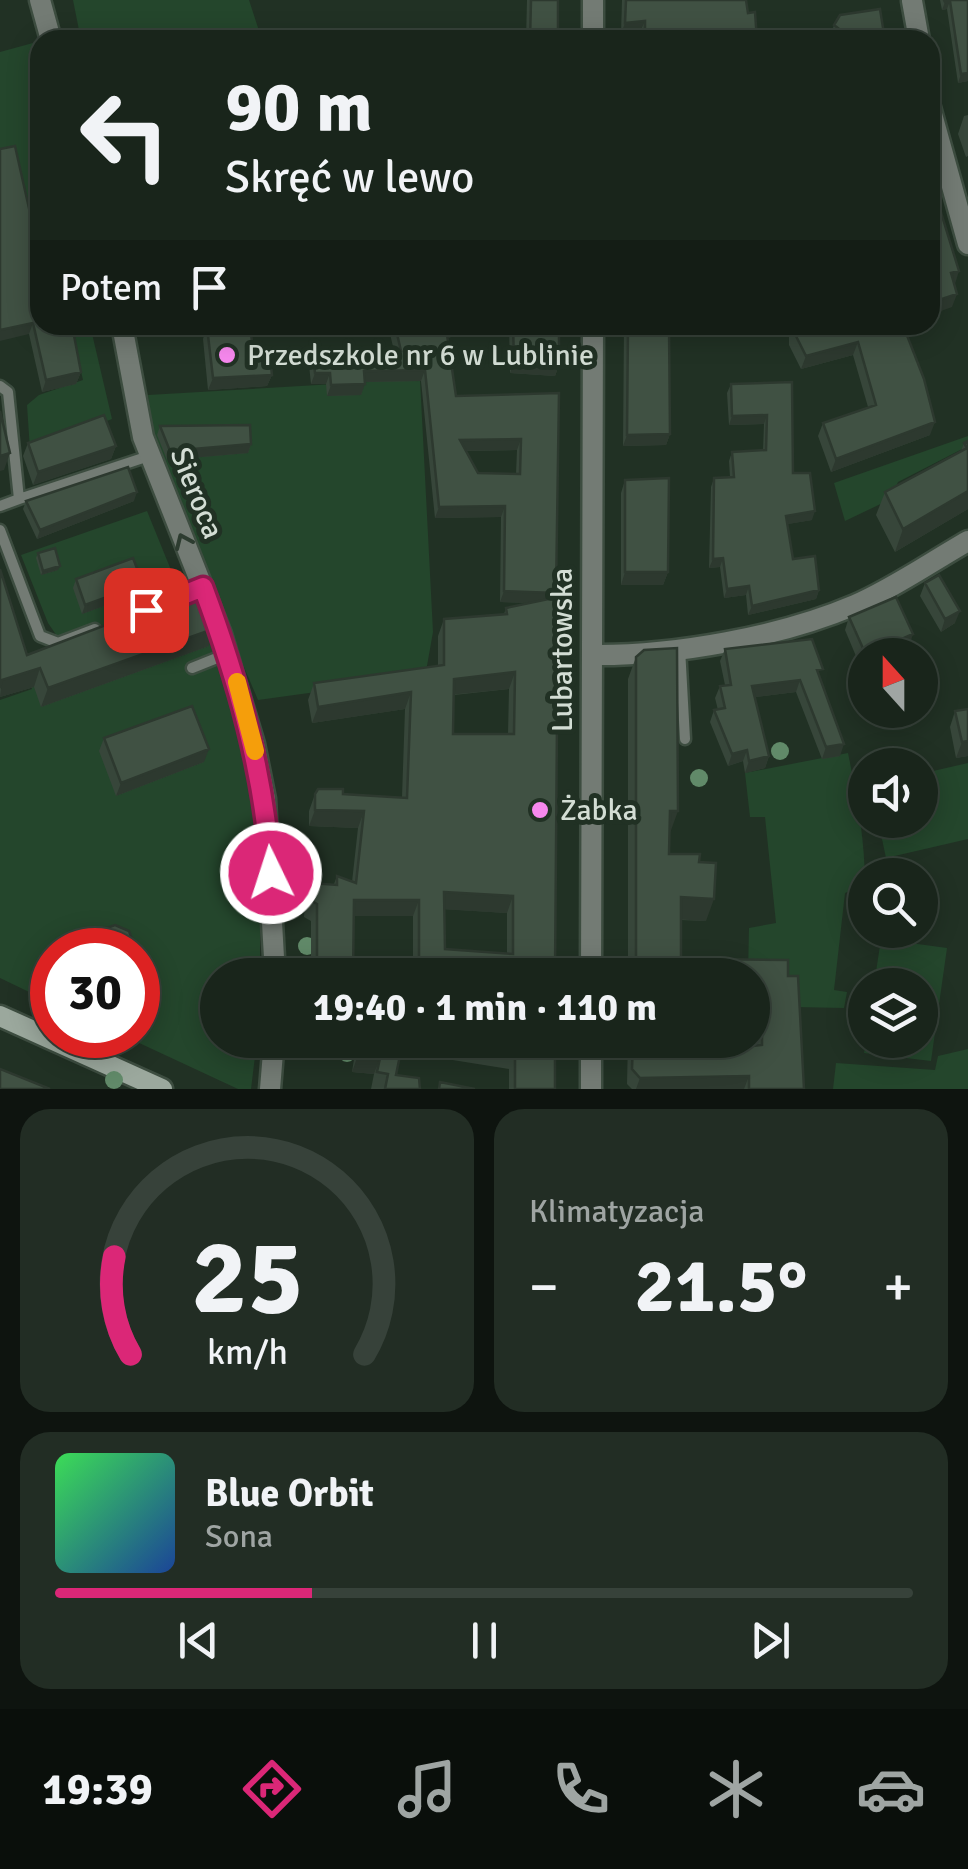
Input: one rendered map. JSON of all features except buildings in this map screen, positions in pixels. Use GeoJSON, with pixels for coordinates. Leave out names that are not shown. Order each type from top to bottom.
{"type":"FeatureCollection","features":[{"type":"Feature","properties":{"kind":"street"},"geometry":{"type":"LineString","coordinates":[[40,0],[48,30]]}},
{"type":"Feature","properties":{"kind":"street"},"geometry":{"type":"LineString","coordinates":[[593,0],[593,30]]}},
{"type":"Feature","properties":{"kind":"street"},"geometry":{"type":"LineString","coordinates":[[912,1],[916,30]]}},
{"type":"Feature","properties":{"kind":"street"},"geometry":{"type":"LineString","coordinates":[[940,143],[968,244]]}},
{"type":"Feature","properties":{"kind":"street","name":"Sieroca"},"geometry":{"type":"LineString","coordinates":[[124,335],[149,456],[198,590],[228,653],[265,799],[275,958]]}},
{"type":"Feature","properties":{"kind":"street","name":"Lubartowska"},"geometry":{"type":"LineString","coordinates":[[591,958],[593,335]]}},
{"type":"Feature","properties":{"kind":"street"},"geometry":{"type":"LineString","coordinates":[[592,656],[627,656],[779,630],[828,616],[968,541]]}},
{"type":"Feature","properties":{"kind":"street"},"geometry":{"type":"LineString","coordinates":[[0,1016],[162,1089]]}},
{"type":"Feature","properties":{"kind":"street"},"geometry":{"type":"LineString","coordinates":[[270,1089],[273,1058]]}},
{"type":"Feature","properties":{"kind":"street"},"geometry":{"type":"LineString","coordinates":[[591,1058],[591,1089]]}},
{"type":"Feature","properties":{"kind":"lane"},"geometry":{"type":"LineString","coordinates":[[0,386],[8,392],[19,499]]}},
{"type":"Feature","properties":{"kind":"lane"},"geometry":{"type":"LineString","coordinates":[[0,506],[149,456]]}},
{"type":"Feature","properties":{"kind":"lane"},"geometry":{"type":"LineString","coordinates":[[0,530],[40,636],[58,643],[108,624]]}},
{"type":"Feature","properties":{"kind":"lane"},"geometry":{"type":"LineString","coordinates":[[680,647],[685,739]]}},
{"type":"Feature","properties":{"kind":"lane"},"geometry":{"type":"LineString","coordinates":[[192,668],[228,653]]}},
{"type":"Feature","properties":{"kind":"green space"},"geometry":{"type":"Polygon","coordinates":[[[73,0],[249,0],[259,30],[79,30],[73,0]]]}},
{"type":"Feature","properties":{"kind":"green space"},"geometry":{"type":"Polygon","coordinates":[[[30,44],[30,290],[0,295],[0,52],[30,44]]]}},
{"type":"Feature","properties":{"kind":"green space"},"geometry":{"type":"Polygon","coordinates":[[[72,335],[92,335],[112,419],[30,450],[27,405],[39,395],[83,380],[72,335]]]}},
{"type":"Feature","properties":{"kind":"green space"},"geometry":{"type":"Polygon","coordinates":[[[420,379],[433,632],[425,677],[258,700],[156,460],[148,395],[420,379]]]}},
{"type":"Feature","properties":{"kind":"green space"},"geometry":{"type":"Polygon","coordinates":[[[968,436],[968,446],[898,482],[891,499],[845,521],[834,483],[968,436]]]}},
{"type":"Feature","properties":{"kind":"green space"},"geometry":{"type":"Polygon","coordinates":[[[147,511],[182,597],[192,592],[247,744],[260,818],[260,958],[200,958],[200,1058],[255,1058],[251,1089],[238,1089],[160,1053],[160,928],[30,928],[30,992],[0,978],[0,700],[32,689],[26,670],[68,652],[48,623],[21,555],[147,511]]]}},
{"type":"Feature","properties":{"kind":"green space"},"geometry":{"type":"Polygon","coordinates":[[[848,753],[848,838],[862,838],[863,858],[848,858],[848,892],[834,990],[847,992],[844,1008],[795,1007],[782,975],[770,975],[770,958],[748,958],[749,928],[776,923],[765,817],[750,817],[745,773],[848,753]]]}},
{"type":"Feature","properties":{"kind":"green space"},"geometry":{"type":"Polygon","coordinates":[[[968,763],[968,839],[886,858],[882,838],[938,838],[938,770],[968,763]]]}},
{"type":"Feature","properties":{"kind":"green space"},"geometry":{"type":"Polygon","coordinates":[[[880,948],[947,948],[938,1012],[938,968],[877,968],[880,948]]]}},
{"type":"Feature","properties":{"kind":"green space"},"geometry":{"type":"Polygon","coordinates":[[[968,1049],[968,1089],[833,1089],[836,1063],[935,1070],[938,1056],[968,1049]]]}},
{"type":"Feature","properties":{"kind":"slow traffic"},"geometry":{"type":"LineString","coordinates":[[237,682],[255,751]]}},
{"type":"Feature","properties":{"kind":"place","name":"Przedszkole nr 6 w Lublinie"},"geometry":{"type":"Point","coordinates":[227,355]}},
{"type":"Feature","properties":{"kind":"place","name":"Żabka"},"geometry":{"type":"Point","coordinates":[540,810]}},
{"type":"Feature","properties":{"kind":"route"},"geometry":{"type":"LineString","coordinates":[[146,610],[203,587],[234,671],[254,744],[265,799],[271,873]]}}]}
